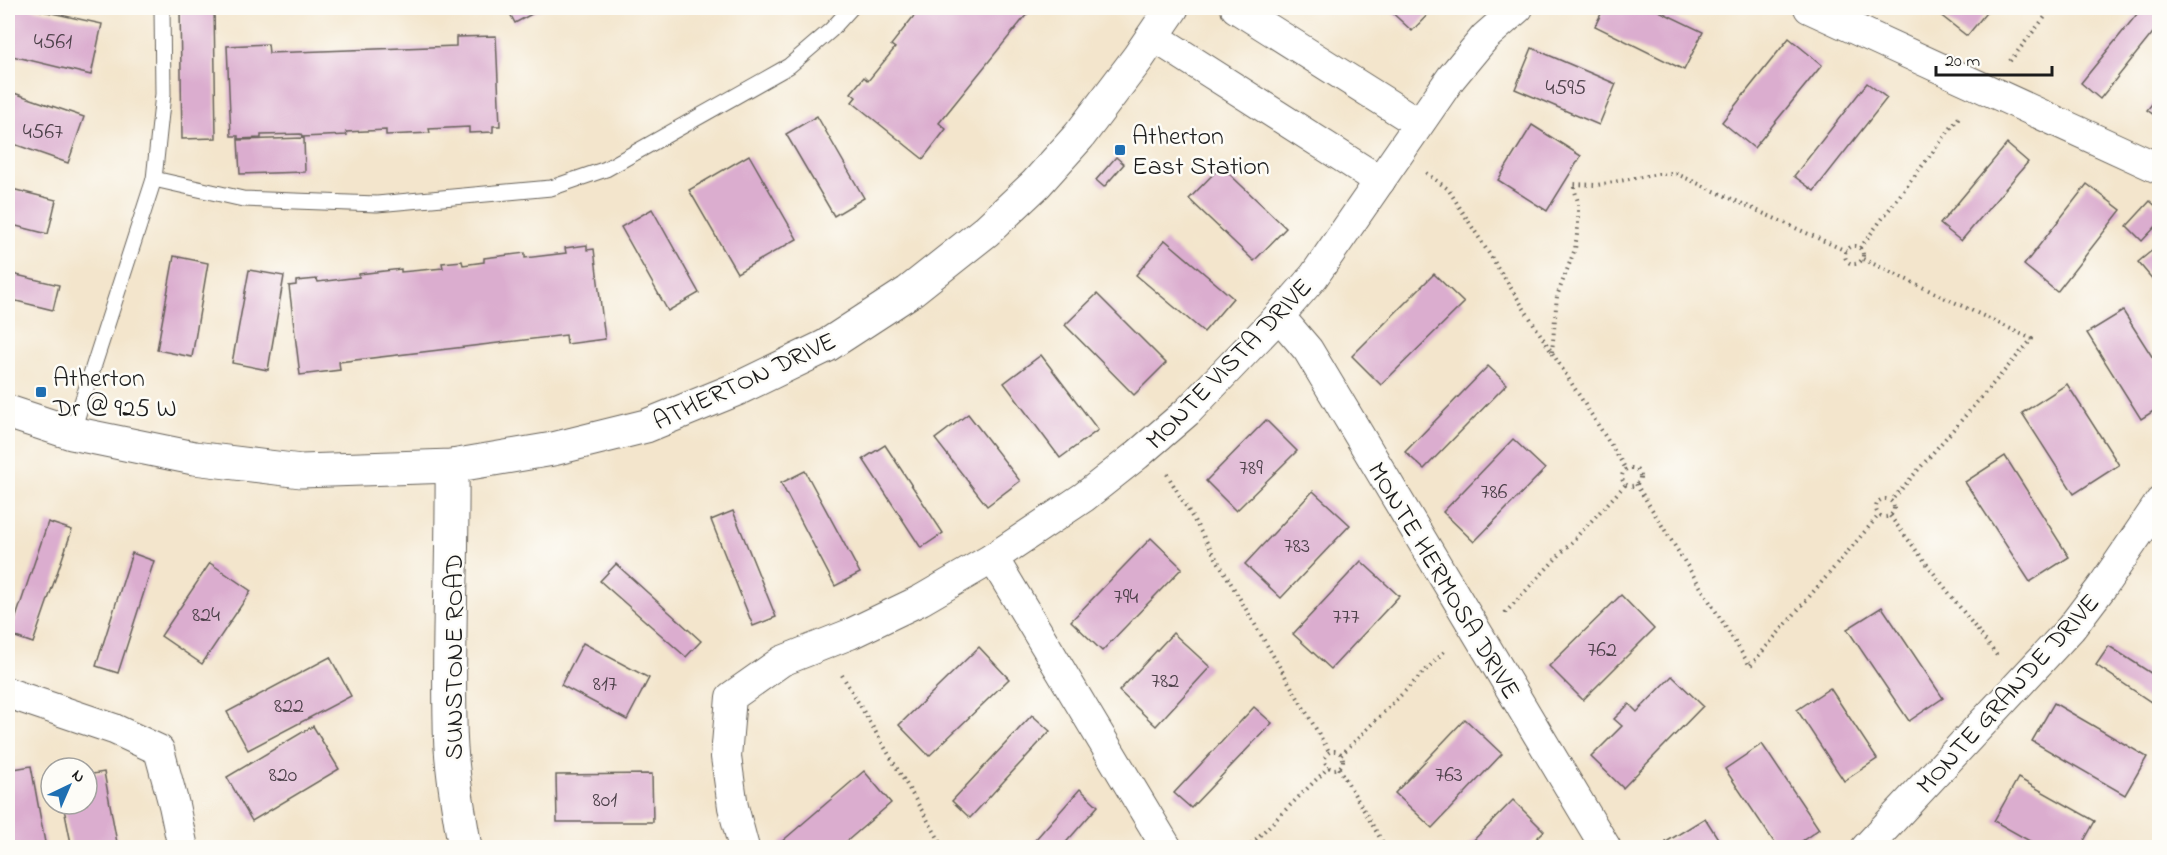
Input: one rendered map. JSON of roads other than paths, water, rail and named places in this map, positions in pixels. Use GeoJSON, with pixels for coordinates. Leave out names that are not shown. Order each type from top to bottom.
{"type":"FeatureCollection","features":[{"type":"Feature","properties":{"kind":"street","name":"ATHERTON DRIVE"},"geometry":{"type":"LineString","coordinates":[[8,412],[72,433],[194,458],[301,471],[452,466],[553,449],[645,426],[737,389],[826,346],[909,292],[986,231],[1028,192],[1079,136],[1172,8]]}},
{"type":"Feature","properties":{"kind":"street"},"geometry":{"type":"LineString","coordinates":[[1236,8],[1418,123]]}},
{"type":"Feature","properties":{"kind":"street","name":"MONTE VISTA DRIVE"},"geometry":{"type":"LineString","coordinates":[[744,848],[733,807],[726,757],[731,697],[783,661],[850,634],[921,600],[993,558],[1084,497],[1187,412],[1280,316],[1314,276],[1451,78],[1485,37],[1518,8]]}},
{"type":"Feature","properties":{"kind":"street"},"geometry":{"type":"LineString","coordinates":[[1809,8],[2160,169]]}},
{"type":"Feature","properties":{"kind":"street"},"geometry":{"type":"LineString","coordinates":[[1153,36],[1380,181]]}},
{"type":"Feature","properties":{"kind":"street","name":"MONTE HERMOSA DRIVE"},"geometry":{"type":"LineString","coordinates":[[1280,316],[1308,350],[1606,848]]}},
{"type":"Feature","properties":{"kind":"street","name":"SUNSTONE ROAD"},"geometry":{"type":"LineString","coordinates":[[452,466],[450,722],[456,795],[465,848]]}},
{"type":"Feature","properties":{"kind":"street","name":"MONTE GRANDE DRIVE"},"geometry":{"type":"LineString","coordinates":[[1866,848],[2071,628],[2160,502]]}},
{"type":"Feature","properties":{"kind":"street"},"geometry":{"type":"LineString","coordinates":[[993,558],[1167,848]]}},
{"type":"Feature","properties":{"kind":"street"},"geometry":{"type":"LineString","coordinates":[[8,693],[114,729],[159,750],[183,848]]}},
{"type":"Feature","properties":{"kind":"lane"},"geometry":{"type":"LineString","coordinates":[[72,433],[154,178],[163,94],[162,8]]}},
{"type":"Feature","properties":{"kind":"lane"},"geometry":{"type":"LineString","coordinates":[[154,178],[243,199],[377,204],[551,188],[606,169],[789,66],[831,30],[851,8]]}},
{"type":"Feature","properties":{"kind":"place","name":"Atherton East Station"},"geometry":{"type":"Point","coordinates":[1120,150]}},
{"type":"Feature","properties":{"kind":"place","name":"Atherton Dr @ 925 W"},"geometry":{"type":"Point","coordinates":[41,392]}}]}
